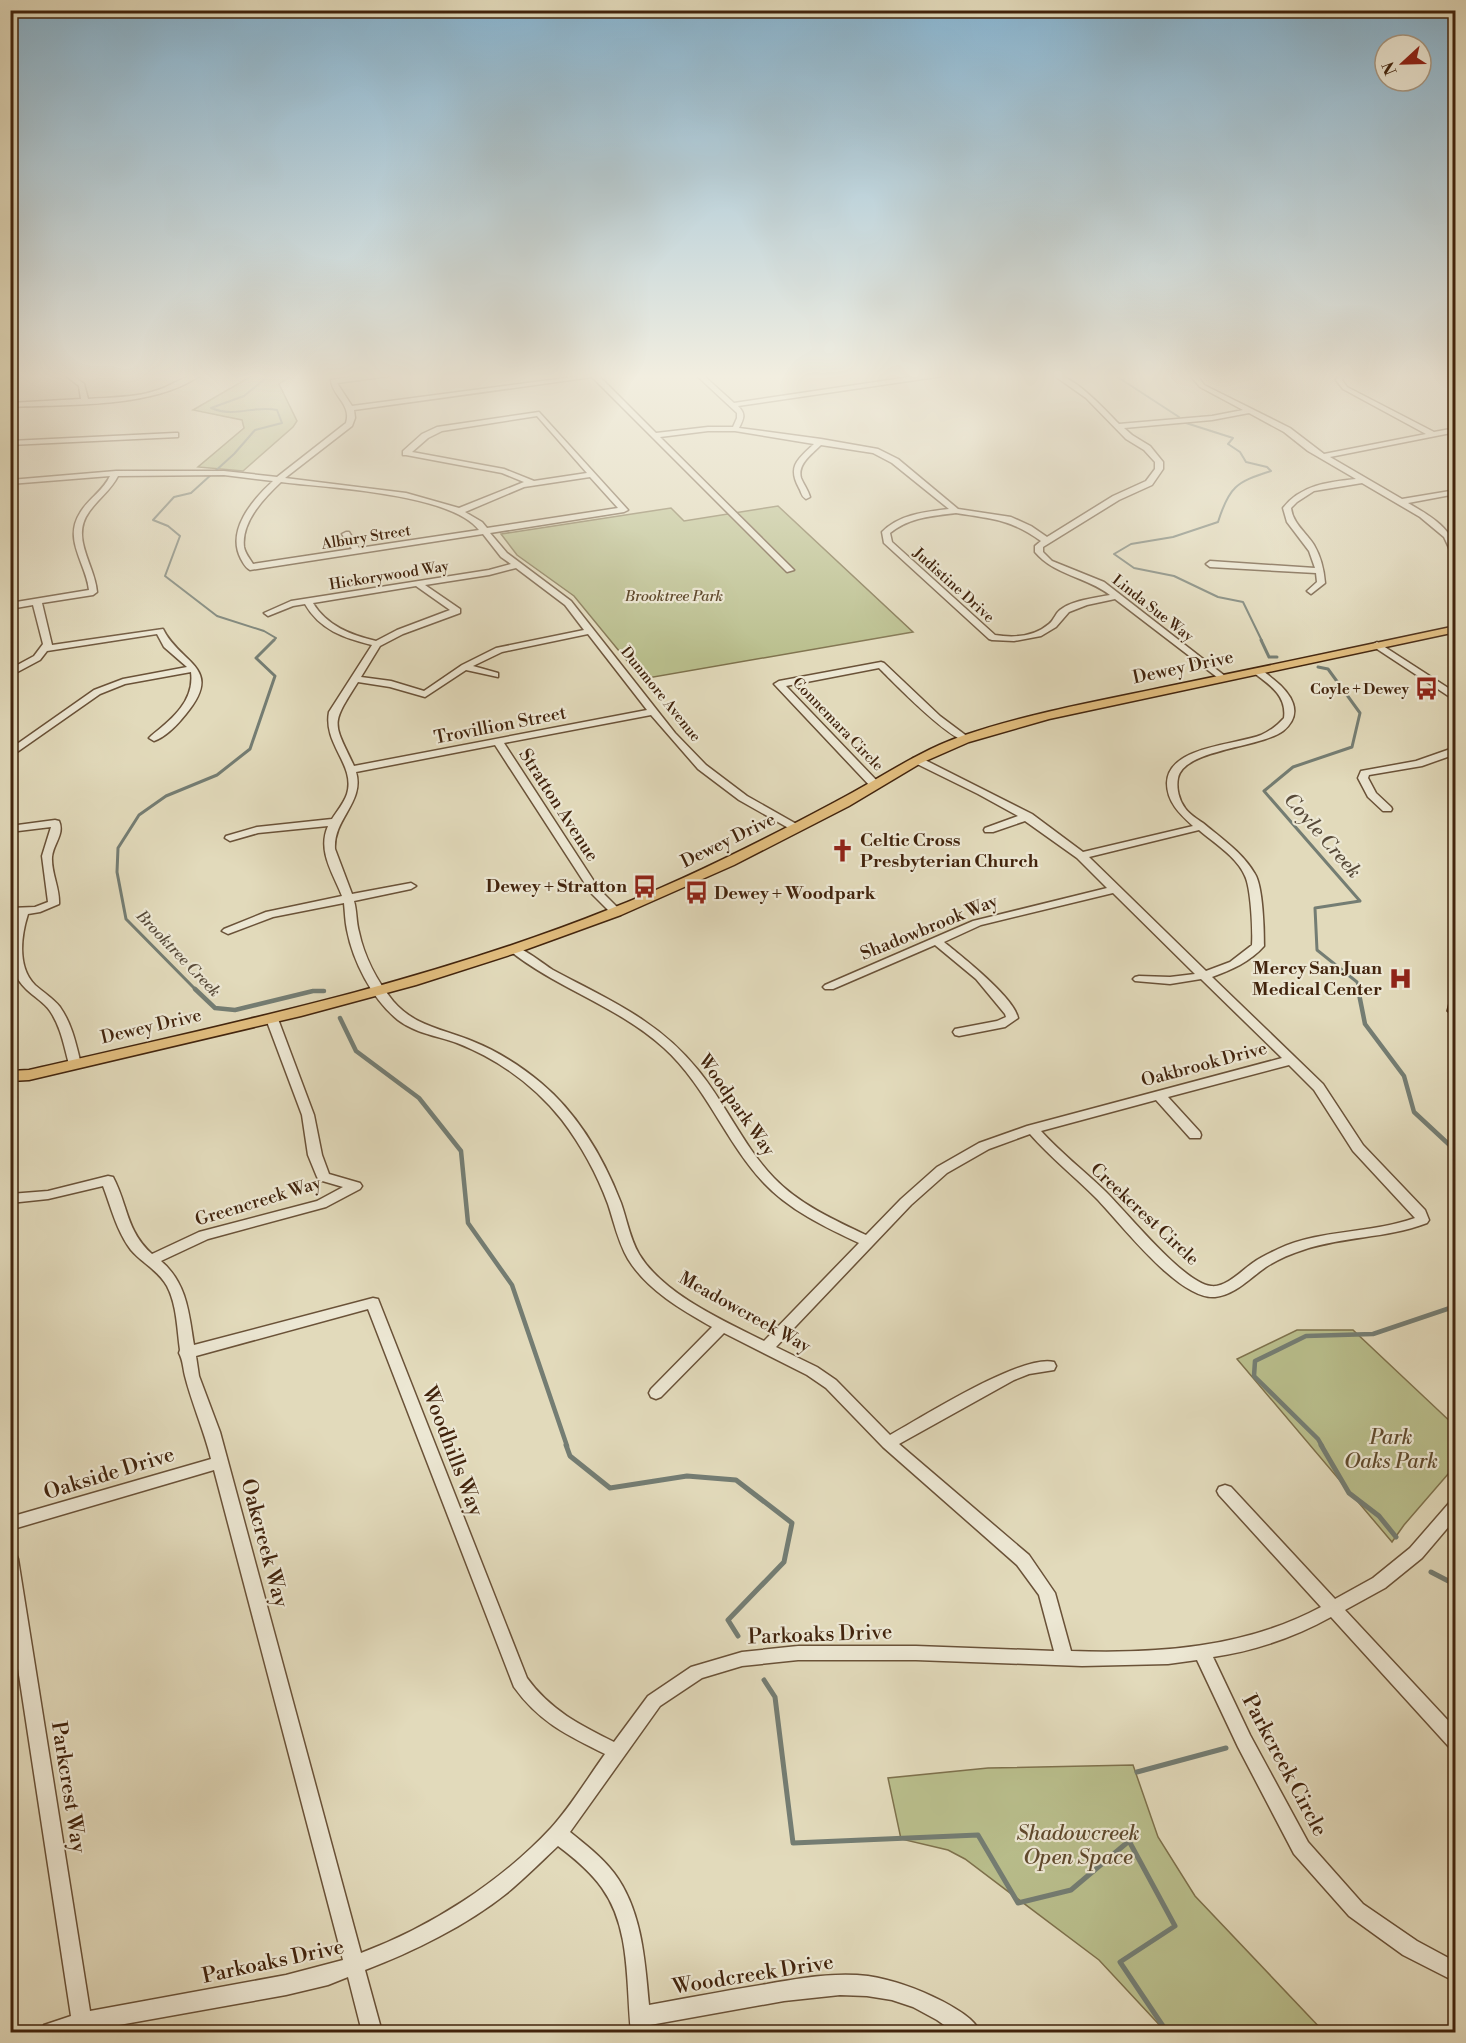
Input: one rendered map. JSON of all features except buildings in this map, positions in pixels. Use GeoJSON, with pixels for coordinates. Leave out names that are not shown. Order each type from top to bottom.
{"type":"FeatureCollection","features":[{"type":"Feature","properties":{"kind":"main road","name":"Dewey Drive"},"geometry":{"type":"LineString","coordinates":[[10,1076],[29,1075],[272,1019],[514,950],[616,912],[796,828],[917,760],[965,739],[1047,716],[1455,629]]}},
{"type":"Feature","properties":{"kind":"main road"},"geometry":{"type":"LineString","coordinates":[[10,1084],[29,1075]]}},
{"type":"Feature","properties":{"kind":"street"},"geometry":{"type":"LineString","coordinates":[[282,480],[295,469]]}},
{"type":"Feature","properties":{"kind":"street"},"geometry":{"type":"LineString","coordinates":[[496,469],[515,474],[531,483]]}},
{"type":"Feature","properties":{"kind":"street"},"geometry":{"type":"LineString","coordinates":[[589,469],[593,474]]}},
{"type":"Feature","properties":{"kind":"street"},"geometry":{"type":"LineString","coordinates":[[689,469],[790,570]]}},
{"type":"Feature","properties":{"kind":"street"},"geometry":{"type":"LineString","coordinates":[[797,469],[799,481],[805,488],[806,497]]}},
{"type":"Feature","properties":{"kind":"street"},"geometry":{"type":"LineString","coordinates":[[904,469],[956,511],[1008,519],[1028,528],[1047,541],[1110,501],[1149,483],[1159,469]]}},
{"type":"Feature","properties":{"kind":"street"},"geometry":{"type":"LineString","coordinates":[[1346,469],[1401,502],[1442,531],[1455,554]]}},
{"type":"Feature","properties":{"kind":"street"},"geometry":{"type":"LineString","coordinates":[[10,606],[93,592],[78,542],[78,528],[89,503],[110,484],[116,473]]}},
{"type":"Feature","properties":{"kind":"street","name":"Dunmore Avenue"},"geometry":{"type":"LineString","coordinates":[[10,482],[116,473],[224,473],[415,497],[459,511],[487,532],[504,555],[562,598],[686,751],[721,782],[796,828]]}},
{"type":"Feature","properties":{"kind":"street"},"geometry":{"type":"LineString","coordinates":[[459,511],[531,483],[593,474]]}},
{"type":"Feature","properties":{"kind":"street","name":"Albury Street"},"geometry":{"type":"LineString","coordinates":[[282,480],[257,501],[241,526],[238,541],[240,552],[250,567],[624,510],[593,474]]}},
{"type":"Feature","properties":{"kind":"street"},"geometry":{"type":"LineString","coordinates":[[1311,591],[1321,583],[1319,572],[1308,543],[1288,519],[1287,508],[1303,493],[1324,486],[1364,480]]}},
{"type":"Feature","properties":{"kind":"street"},"geometry":{"type":"LineString","coordinates":[[1401,502],[1455,492]]}},
{"type":"Feature","properties":{"kind":"street","name":"Judistine Drive"},"geometry":{"type":"LineString","coordinates":[[956,511],[907,517],[896,522],[885,532],[888,543],[992,637],[1002,640],[1037,634],[1054,626],[1061,612],[1117,596]]}},
{"type":"Feature","properties":{"kind":"street"},"geometry":{"type":"LineString","coordinates":[[346,534],[358,552]]}},
{"type":"Feature","properties":{"kind":"street","name":"Linda Sue Way"},"geometry":{"type":"LineString","coordinates":[[1047,541],[1039,546],[1040,552],[1049,564],[1089,579],[1117,596],[1222,678]]}},
{"type":"Feature","properties":{"kind":"street","name":"Hickorywood Way"},"geometry":{"type":"LineString","coordinates":[[268,613],[285,606],[489,572],[516,564]]}},
{"type":"Feature","properties":{"kind":"street"},"geometry":{"type":"LineString","coordinates":[[1210,564],[1319,572]]}},
{"type":"Feature","properties":{"kind":"street"},"geometry":{"type":"LineString","coordinates":[[230,838],[257,830],[335,822],[351,796],[351,770],[332,731],[331,723],[334,712],[377,644],[400,632],[457,611],[418,584]]}},
{"type":"Feature","properties":{"kind":"street"},"geometry":{"type":"LineString","coordinates":[[10,673],[37,658],[46,648],[48,639],[37,602]]}},
{"type":"Feature","properties":{"kind":"street"},"geometry":{"type":"LineString","coordinates":[[308,602],[316,616],[328,626],[354,639],[377,644]]}},
{"type":"Feature","properties":{"kind":"street"},"geometry":{"type":"LineString","coordinates":[[46,648],[160,631],[166,645],[189,663],[193,669],[197,686],[191,699],[154,738]]}},
{"type":"Feature","properties":{"kind":"street"},"geometry":{"type":"LineString","coordinates":[[356,679],[392,684],[425,694],[465,667],[499,650],[590,631]]}},
{"type":"Feature","properties":{"kind":"street"},"geometry":{"type":"LineString","coordinates":[[1377,645],[1455,698]]}},
{"type":"Feature","properties":{"kind":"street","name":"Connemara Circle"},"geometry":{"type":"LineString","coordinates":[[875,785],[779,684],[881,665],[937,718],[965,739]]}},
{"type":"Feature","properties":{"kind":"street"},"geometry":{"type":"LineString","coordinates":[[465,667],[495,675]]}},
{"type":"Feature","properties":{"kind":"street"},"geometry":{"type":"LineString","coordinates":[[10,754],[97,692],[123,682],[193,669]]}},
{"type":"Feature","properties":{"kind":"street"},"geometry":{"type":"LineString","coordinates":[[1139,979],[1167,981],[1203,974],[1232,965],[1252,953],[1258,946],[1260,938],[1251,876],[1237,858],[1200,827],[1175,800],[1171,782],[1179,768],[1201,753],[1270,735],[1289,719],[1290,709],[1286,697],[1257,671]]}},
{"type":"Feature","properties":{"kind":"street","name":"Trovillion Street"},"geometry":{"type":"LineString","coordinates":[[351,770],[655,711]]}},
{"type":"Feature","properties":{"kind":"street","name":"Stratton Avenue"},"geometry":{"type":"LineString","coordinates":[[498,742],[595,891],[616,912]]}},
{"type":"Feature","properties":{"kind":"street"},"geometry":{"type":"LineString","coordinates":[[1387,809],[1366,787],[1363,778],[1365,773],[1418,764],[1455,750]]}},
{"type":"Feature","properties":{"kind":"street","name":"Oakbrook Drive"},"geometry":{"type":"LineString","coordinates":[[917,760],[984,791],[1028,816],[1081,856],[1291,1060]]}},
{"type":"Feature","properties":{"kind":"street"},"geometry":{"type":"LineString","coordinates":[[989,830],[1028,816]]}},
{"type":"Feature","properties":{"kind":"street"},"geometry":{"type":"LineString","coordinates":[[10,829],[48,822],[55,823],[57,826],[46,858],[55,894],[53,904],[17,911],[16,939],[21,971],[26,982],[56,1009],[64,1024],[75,1064]]}},
{"type":"Feature","properties":{"kind":"street","name":"Meadowcreek Way"},"geometry":{"type":"LineString","coordinates":[[335,822],[329,844],[348,898],[353,934],[388,1004],[403,1018],[491,1055],[542,1090],[581,1137],[614,1203],[627,1245],[636,1260],[667,1293],[831,1384],[888,1443],[1000,1539],[1036,1575],[1053,1608],[1064,1658]]}},
{"type":"Feature","properties":{"kind":"street"},"geometry":{"type":"LineString","coordinates":[[1081,856],[1200,827]]}},
{"type":"Feature","properties":{"kind":"street"},"geometry":{"type":"LineString","coordinates":[[228,931],[270,914],[411,885]]}},
{"type":"Feature","properties":{"kind":"street","name":"Shadowbrook Way"},"geometry":{"type":"LineString","coordinates":[[829,987],[934,940],[998,917],[1114,889]]}},
{"type":"Feature","properties":{"kind":"street"},"geometry":{"type":"LineString","coordinates":[[934,940],[981,977],[1011,1013],[1012,1018],[1001,1024],[959,1032]]}},
{"type":"Feature","properties":{"kind":"street","name":"Woodpark Way"},"geometry":{"type":"LineString","coordinates":[[514,950],[536,967],[609,1003],[649,1029],[684,1060],[698,1077],[771,1182],[803,1208],[868,1242]]}},
{"type":"Feature","properties":{"kind":"street","name":"Greencreek Way"},"geometry":{"type":"LineString","coordinates":[[153,1259],[204,1235],[321,1204],[355,1186],[324,1177],[315,1155],[308,1115],[272,1019]]}},
{"type":"Feature","properties":{"kind":"street","name":"Oakbrook Drive"},"geometry":{"type":"LineString","coordinates":[[767,1347],[906,1202],[942,1170],[984,1146],[1032,1129],[1291,1060]]}},
{"type":"Feature","properties":{"kind":"street","name":"Creekcrest Circle"},"geometry":{"type":"LineString","coordinates":[[1032,1129],[1064,1164],[1101,1195],[1152,1251],[1200,1288],[1213,1292],[1226,1287],[1264,1262],[1300,1246],[1389,1231],[1422,1220],[1420,1213],[1358,1148],[1319,1087],[1291,1060]]}},
{"type":"Feature","properties":{"kind":"street"},"geometry":{"type":"LineString","coordinates":[[1159,1095],[1195,1135]]}},
{"type":"Feature","properties":{"kind":"street","name":"Oakcreek Way"},"geometry":{"type":"LineString","coordinates":[[10,1199],[48,1195],[108,1180],[126,1232],[136,1246],[153,1259],[174,1286],[180,1302],[186,1353],[220,1462],[372,2032]]}},
{"type":"Feature","properties":{"kind":"street","name":"Woodhills Way"},"geometry":{"type":"LineString","coordinates":[[186,1353],[373,1303],[520,1682],[534,1702],[551,1718],[616,1751]]}},
{"type":"Feature","properties":{"kind":"street"},"geometry":{"type":"LineString","coordinates":[[656,1393],[723,1324]]}},
{"type":"Feature","properties":{"kind":"street"},"geometry":{"type":"LineString","coordinates":[[888,1443],[1009,1376],[1028,1369],[1048,1366]]}},
{"type":"Feature","properties":{"kind":"street","name":"Oakside Drive"},"geometry":{"type":"LineString","coordinates":[[10,1524],[220,1462]]}},
{"type":"Feature","properties":{"kind":"street"},"geometry":{"type":"LineString","coordinates":[[1225,1491],[1455,1742]]}},
{"type":"Feature","properties":{"kind":"street","name":"Parkoaks Drive"},"geometry":{"type":"LineString","coordinates":[[51,2032],[82,2022],[286,1986],[355,1967],[394,1950],[462,1913],[500,1887],[558,1834],[591,1792],[616,1751],[654,1701],[697,1672],[742,1659],[798,1653],[916,1653],[1064,1658],[1168,1657],[1242,1646],[1302,1625],[1399,1569],[1416,1553],[1455,1506]]}},
{"type":"Feature","properties":{"kind":"street","name":"Parkcrest Way"},"geometry":{"type":"LineString","coordinates":[[10,1559],[82,2022]]}},
{"type":"Feature","properties":{"kind":"street","name":"Parkcreek Circle"},"geometry":{"type":"LineString","coordinates":[[1202,1652],[1244,1741],[1301,1848],[1356,1910],[1410,1948],[1455,1973]]}},
{"type":"Feature","properties":{"kind":"street"},"geometry":{"type":"LineString","coordinates":[[558,1834],[607,1878],[620,1900],[629,1925],[640,2025]]}},
{"type":"Feature","properties":{"kind":"street","name":"Woodcreek Drive"},"geometry":{"type":"LineString","coordinates":[[640,2025],[806,1987],[836,1983],[866,1984],[897,1991],[927,2003],[970,2032]]}},
{"type":"Feature","properties":{"kind":"green space","name":"Brooktree Park"},"geometry":{"type":"Polygon","coordinates":[[[778,506],[913,632],[642,679],[574,596],[517,555],[501,534],[671,508],[684,521],[778,506]]]}},
{"type":"Feature","properties":{"kind":"green space","name":"Park Oaks Park"},"geometry":{"type":"Polygon","coordinates":[[[1297,1330],[1353,1330],[1455,1426],[1455,1466],[1392,1542],[1237,1359],[1297,1330]]]}},
{"type":"Feature","properties":{"kind":"green space","name":"Shadowcreek Open Space"},"geometry":{"type":"Polygon","coordinates":[[[1133,1765],[1158,1837],[1195,1896],[1324,2032],[1166,2032],[1099,1960],[965,1859],[948,1850],[901,1839],[888,1778],[988,1768],[1133,1765]]]}},
{"type":"Feature","properties":{"kind":"waterway","name":"Brooktree Creek"},"geometry":{"type":"LineString","coordinates":[[195,989],[126,919],[117,872],[118,848],[139,815],[166,796],[217,775],[250,749],[275,676],[256,658],[276,638],[264,631],[217,616],[165,576],[180,536],[168,526],[153,520],[174,497],[191,493],[217,469]]}},
{"type":"Feature","properties":{"kind":"waterway","name":"Coyle Creek"},"geometry":{"type":"LineString","coordinates":[[1262,641],[1243,602],[1218,597],[1174,576],[1134,568],[1114,554],[1131,544],[1173,537],[1218,522],[1230,493],[1242,483],[1271,471],[1269,469]]}},
{"type":"Feature","properties":{"kind":"waterway","name":"Coyle Creek"},"geometry":{"type":"LineString","coordinates":[[1261,640],[1269,657],[1277,657]]}},
{"type":"Feature","properties":{"kind":"waterway","name":"Coyle Creek"},"geometry":{"type":"LineString","coordinates":[[1318,667],[1328,669],[1360,713],[1352,747],[1293,767],[1264,791],[1360,901],[1315,908],[1317,950],[1357,982],[1359,990]]}},
{"type":"Feature","properties":{"kind":"waterway","name":"Brooktree Creek"},"geometry":{"type":"LineString","coordinates":[[195,989],[215,1008],[235,1010],[313,991],[324,991]]}},
{"type":"Feature","properties":{"kind":"waterway","name":"Coyle Creek"},"geometry":{"type":"LineString","coordinates":[[1358,989],[1365,1024],[1404,1076],[1414,1112],[1456,1151]]}},
{"type":"Feature","properties":{"kind":"waterway"},"geometry":{"type":"LineString","coordinates":[[340,1018],[356,1051],[419,1098],[461,1151],[468,1223],[512,1285],[567,1446]]}},
{"type":"Feature","properties":{"kind":"waterway","name":"Coyle Creek"},"geometry":{"type":"LineString","coordinates":[[1322,1446],[1318,1439],[1254,1376],[1255,1361],[1306,1336],[1373,1334],[1456,1306]]}},
{"type":"Feature","properties":{"kind":"waterway"},"geometry":{"type":"LineString","coordinates":[[566,1445],[570,1456],[610,1488],[687,1476],[736,1480],[792,1523],[784,1562],[728,1620],[738,1636]]}},
{"type":"Feature","properties":{"kind":"waterway","name":"Coyle Creek"},"geometry":{"type":"LineString","coordinates":[[1321,1445],[1349,1493],[1379,1516],[1396,1537]]}},
{"type":"Feature","properties":{"kind":"waterway","name":"Coyle Creek"},"geometry":{"type":"LineString","coordinates":[[1431,1572],[1456,1585]]}},
{"type":"Feature","properties":{"kind":"waterway"},"geometry":{"type":"LineString","coordinates":[[764,1680],[775,1697],[793,1843],[978,1835],[1018,1903],[1071,1890],[1129,1841],[1175,1926],[1120,1962],[1167,2032]]}},
{"type":"Feature","properties":{"kind":"waterway"},"geometry":{"type":"LineString","coordinates":[[1137,1772],[1226,1748]]}},
{"type":"Feature","properties":{"kind":"place","name":"Coyle + Dewey"},"geometry":{"type":"Point","coordinates":[1427,689]}},
{"type":"Feature","properties":{"kind":"place","name":"Celtic Cross Presbyterian Church"},"geometry":{"type":"Point","coordinates":[842,850]}},
{"type":"Feature","properties":{"kind":"place","name":"Dewey + Stratton"},"geometry":{"type":"Point","coordinates":[645,886]}},
{"type":"Feature","properties":{"kind":"place","name":"Dewey + Woodpark"},"geometry":{"type":"Point","coordinates":[696,893]}},
{"type":"Feature","properties":{"kind":"place","name":"Mercy San Juan Medical Center"},"geometry":{"type":"Point","coordinates":[1400,978]}}]}
